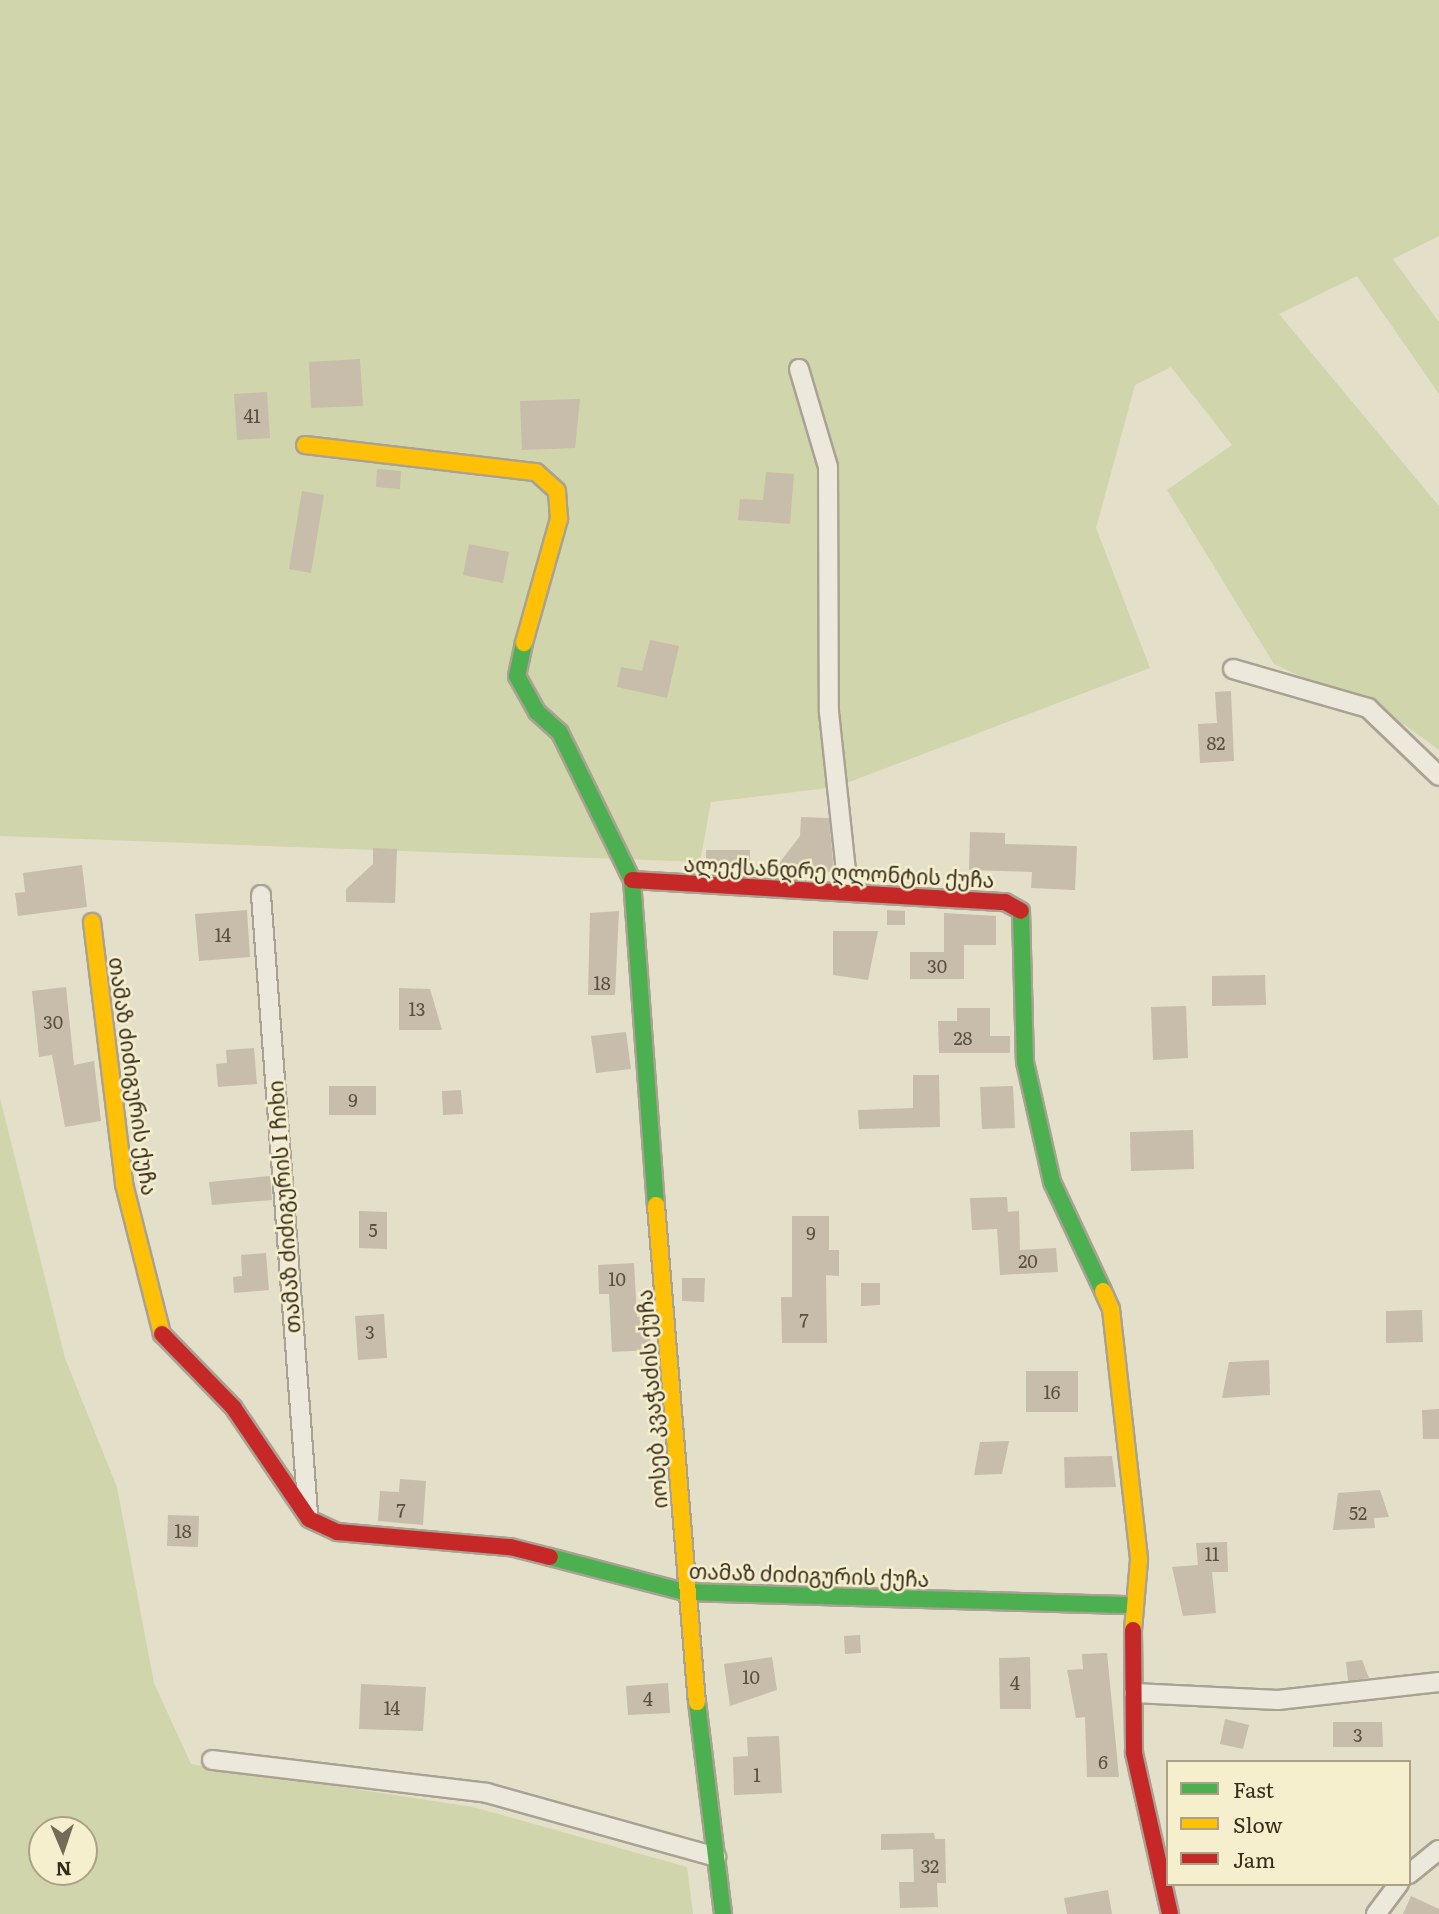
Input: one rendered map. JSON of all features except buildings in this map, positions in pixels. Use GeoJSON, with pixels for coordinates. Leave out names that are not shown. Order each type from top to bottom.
{"type":"FeatureCollection","features":[{"type":"Feature","properties":{"kind":"street"},"geometry":{"type":"LineString","coordinates":[[799,369],[828,467],[829,712],[848,890]]}},
{"type":"Feature","properties":{"kind":"street"},"geometry":{"type":"LineString","coordinates":[[306,444],[536,472],[557,491],[559,519],[537,580],[517,676],[537,712],[560,733],[632,880]]}},
{"type":"Feature","properties":{"kind":"street"},"geometry":{"type":"LineString","coordinates":[[1233,669],[1368,708],[1439,776]]}},
{"type":"Feature","properties":{"kind":"street","name":"ალექსანდრე ღლონტის ქუჩა"},"geometry":{"type":"LineString","coordinates":[[632,880],[848,890],[1004,902],[1023,912],[1025,1062],[1052,1182],[1111,1309],[1139,1560],[1133,1605],[1134,1754],[1170,1914]]}},
{"type":"Feature","properties":{"kind":"street","name":"იოსებ კვაჭაძის ქუჩა"},"geometry":{"type":"LineString","coordinates":[[632,880],[684,1592],[723,1914]]}},
{"type":"Feature","properties":{"kind":"street","name":"თამაზ ძიძიგურის I ჩიხი"},"geometry":{"type":"LineString","coordinates":[[261,895],[309,1519]]}},
{"type":"Feature","properties":{"kind":"street","name":"თამაზ ძიძიგურის ქუჩა"},"geometry":{"type":"LineString","coordinates":[[92,922],[124,1184],[163,1339],[233,1407],[309,1519],[337,1532],[510,1547],[684,1592],[1133,1605]]}},
{"type":"Feature","properties":{"kind":"street"},"geometry":{"type":"LineString","coordinates":[[1134,1693],[1278,1700],[1439,1682]]}},
{"type":"Feature","properties":{"kind":"street"},"geometry":{"type":"LineString","coordinates":[[212,1759],[487,1793],[716,1857]]}},
{"type":"Feature","properties":{"kind":"street"},"geometry":{"type":"LineString","coordinates":[[1411,1872],[1439,1850]]}},
{"type":"Feature","properties":{"kind":"street"},"geometry":{"type":"LineString","coordinates":[[1376,1914],[1397,1886]]}},
{"type":"Feature","properties":{"kind":"green space"},"geometry":{"type":"Polygon","coordinates":[[[0,0],[1439,0],[1439,236],[1393,259],[1439,322],[1439,394],[1357,276],[1279,314],[1439,506],[1439,750],[1405,725],[1274,664],[1167,490],[1232,445],[1171,367],[1135,385],[1096,528],[1150,668],[836,787],[711,802],[700,862],[0,836],[0,0]]]}},
{"type":"Feature","properties":{"kind":"green space"},"geometry":{"type":"Polygon","coordinates":[[[0,1098],[65,1358],[117,1487],[154,1683],[191,1764],[473,1807],[687,1867],[693,1914],[0,1914],[0,1098]]]}},
{"type":"Feature","properties":{"kind":"traffic: fast"},"geometry":{"type":"LineString","coordinates":[[524,643],[517,676],[537,712],[560,733],[632,880],[656,1205]]}},
{"type":"Feature","properties":{"kind":"traffic: fast"},"geometry":{"type":"LineString","coordinates":[[1021,911],[1025,1062],[1052,1182],[1103,1291]]}},
{"type":"Feature","properties":{"kind":"traffic: fast"},"geometry":{"type":"LineString","coordinates":[[550,1557],[684,1592],[1133,1605]]}},
{"type":"Feature","properties":{"kind":"traffic: fast"},"geometry":{"type":"LineString","coordinates":[[697,1702],[723,1914]]}},
{"type":"Feature","properties":{"kind":"traffic: slow"},"geometry":{"type":"LineString","coordinates":[[305,445],[536,472],[557,491],[559,519],[524,643]]}},
{"type":"Feature","properties":{"kind":"traffic: slow"},"geometry":{"type":"LineString","coordinates":[[92,922],[124,1184],[162,1334]]}},
{"type":"Feature","properties":{"kind":"traffic: slow"},"geometry":{"type":"LineString","coordinates":[[656,1205],[697,1702]]}},
{"type":"Feature","properties":{"kind":"traffic: slow"},"geometry":{"type":"LineString","coordinates":[[1103,1291],[1111,1309],[1139,1560],[1133,1630]]}},
{"type":"Feature","properties":{"kind":"traffic: jam"},"geometry":{"type":"LineString","coordinates":[[632,880],[1005,902],[1021,911]]}},
{"type":"Feature","properties":{"kind":"traffic: jam"},"geometry":{"type":"LineString","coordinates":[[162,1334],[233,1407],[309,1519],[337,1532],[510,1547],[550,1557]]}},
{"type":"Feature","properties":{"kind":"traffic: jam"},"geometry":{"type":"LineString","coordinates":[[1133,1630],[1134,1753],[1170,1914]]}}]}
